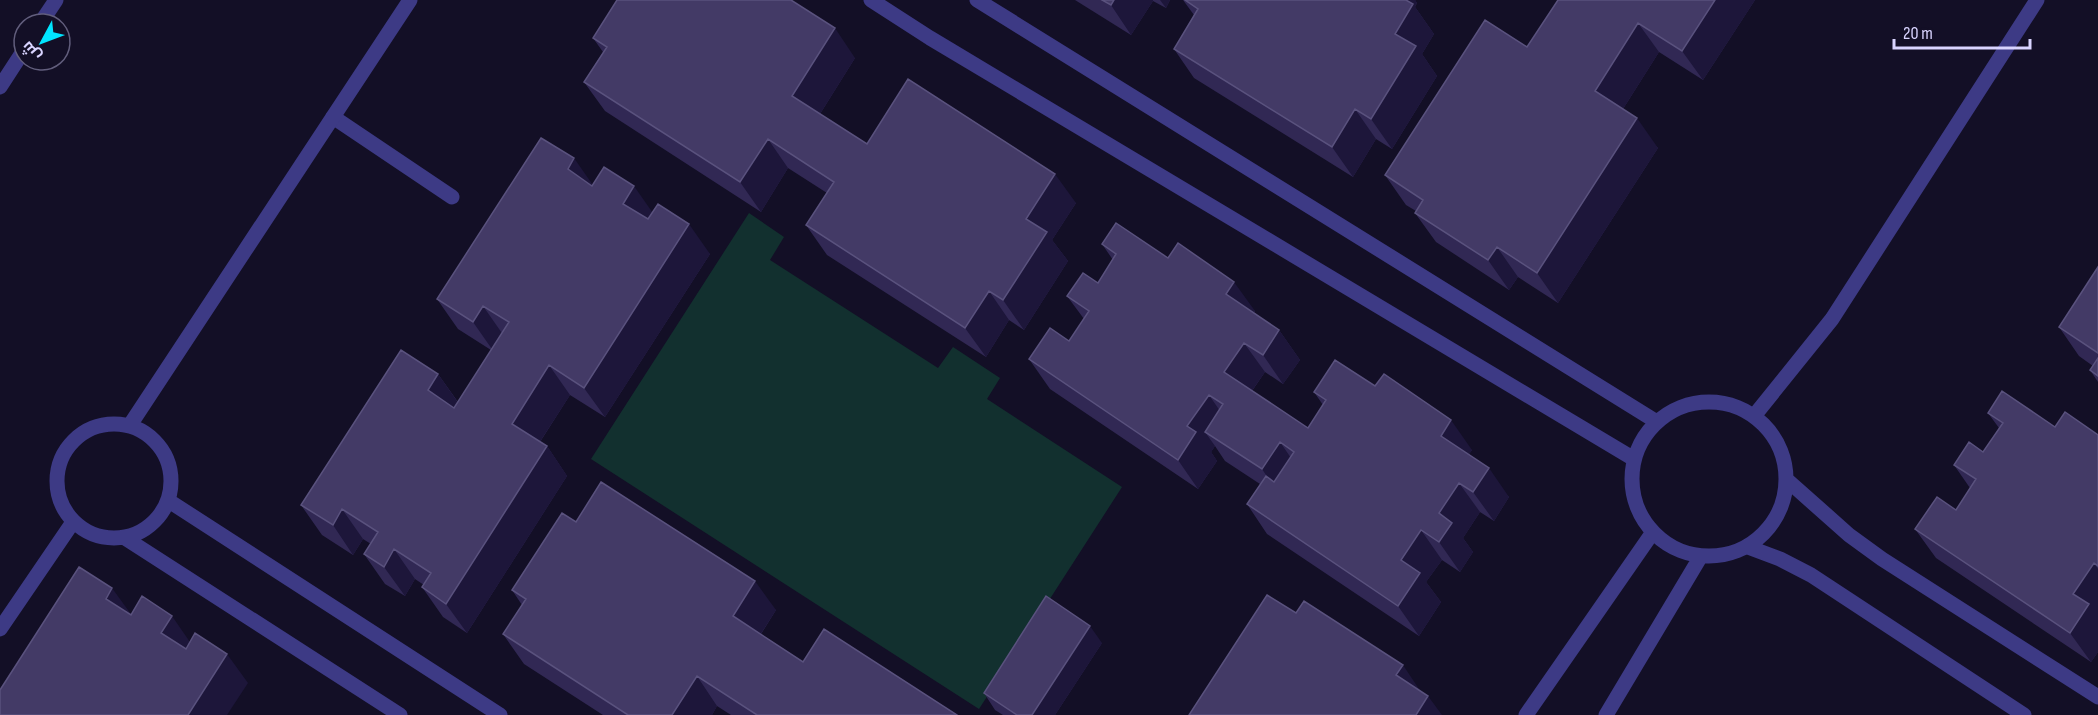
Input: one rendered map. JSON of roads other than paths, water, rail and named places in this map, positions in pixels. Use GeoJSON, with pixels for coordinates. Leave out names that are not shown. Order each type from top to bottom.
{"type":"FeatureCollection","features":[{"type":"Feature","properties":{"kind":"street"},"geometry":{"type":"LineString","coordinates":[[130,425],[410,0]]}},
{"type":"Feature","properties":{"kind":"street"},"geometry":{"type":"LineString","coordinates":[[871,0],[940,44],[1634,459]]}},
{"type":"Feature","properties":{"kind":"street"},"geometry":{"type":"LineString","coordinates":[[977,0],[1657,422]]}},
{"type":"Feature","properties":{"kind":"street"},"geometry":{"type":"LineString","coordinates":[[1754,416],[1832,319],[2037,0]]}},
{"type":"Feature","properties":{"kind":"street"},"geometry":{"type":"LineString","coordinates":[[0,87],[12,68]]}},
{"type":"Feature","properties":{"kind":"street"},"geometry":{"type":"LineString","coordinates":[[333,117],[452,197]]}},
{"type":"Feature","properties":{"kind":"street"},"geometry":{"type":"LineString","coordinates":[[1714,402],[1735,406],[1754,416],[1771,433],[1782,454],[1786,479],[1782,505],[1769,528],[1748,547],[1717,556],[1701,556],[1683,552],[1667,544],[1653,532],[1641,516],[1634,498],[1632,478],[1634,459],[1642,439],[1657,422],[1674,410],[1694,404],[1714,402]]}},
{"type":"Feature","properties":{"kind":"street"},"geometry":{"type":"LineString","coordinates":[[111,423],[130,425],[151,437],[166,455],[172,477],[169,501],[159,519],[143,532],[125,538],[107,538],[89,533],[73,522],[63,506],[57,488],[58,469],[64,452],[77,437],[92,427],[111,423]]}},
{"type":"Feature","properties":{"kind":"street"},"geometry":{"type":"LineString","coordinates":[[1786,479],[1849,535],[1882,559],[2098,697]]}},
{"type":"Feature","properties":{"kind":"street"},"geometry":{"type":"LineString","coordinates":[[169,501],[500,715]]}},
{"type":"Feature","properties":{"kind":"street"},"geometry":{"type":"LineString","coordinates":[[0,629],[73,522]]}},
{"type":"Feature","properties":{"kind":"street"},"geometry":{"type":"LineString","coordinates":[[1526,715],[1653,532]]}},
{"type":"Feature","properties":{"kind":"street"},"geometry":{"type":"LineString","coordinates":[[125,538],[400,715]]}},
{"type":"Feature","properties":{"kind":"street"},"geometry":{"type":"LineString","coordinates":[[1748,547],[1780,559],[1811,575],[2024,715]]}},
{"type":"Feature","properties":{"kind":"street"},"geometry":{"type":"LineString","coordinates":[[1606,715],[1701,556]]}}]}
